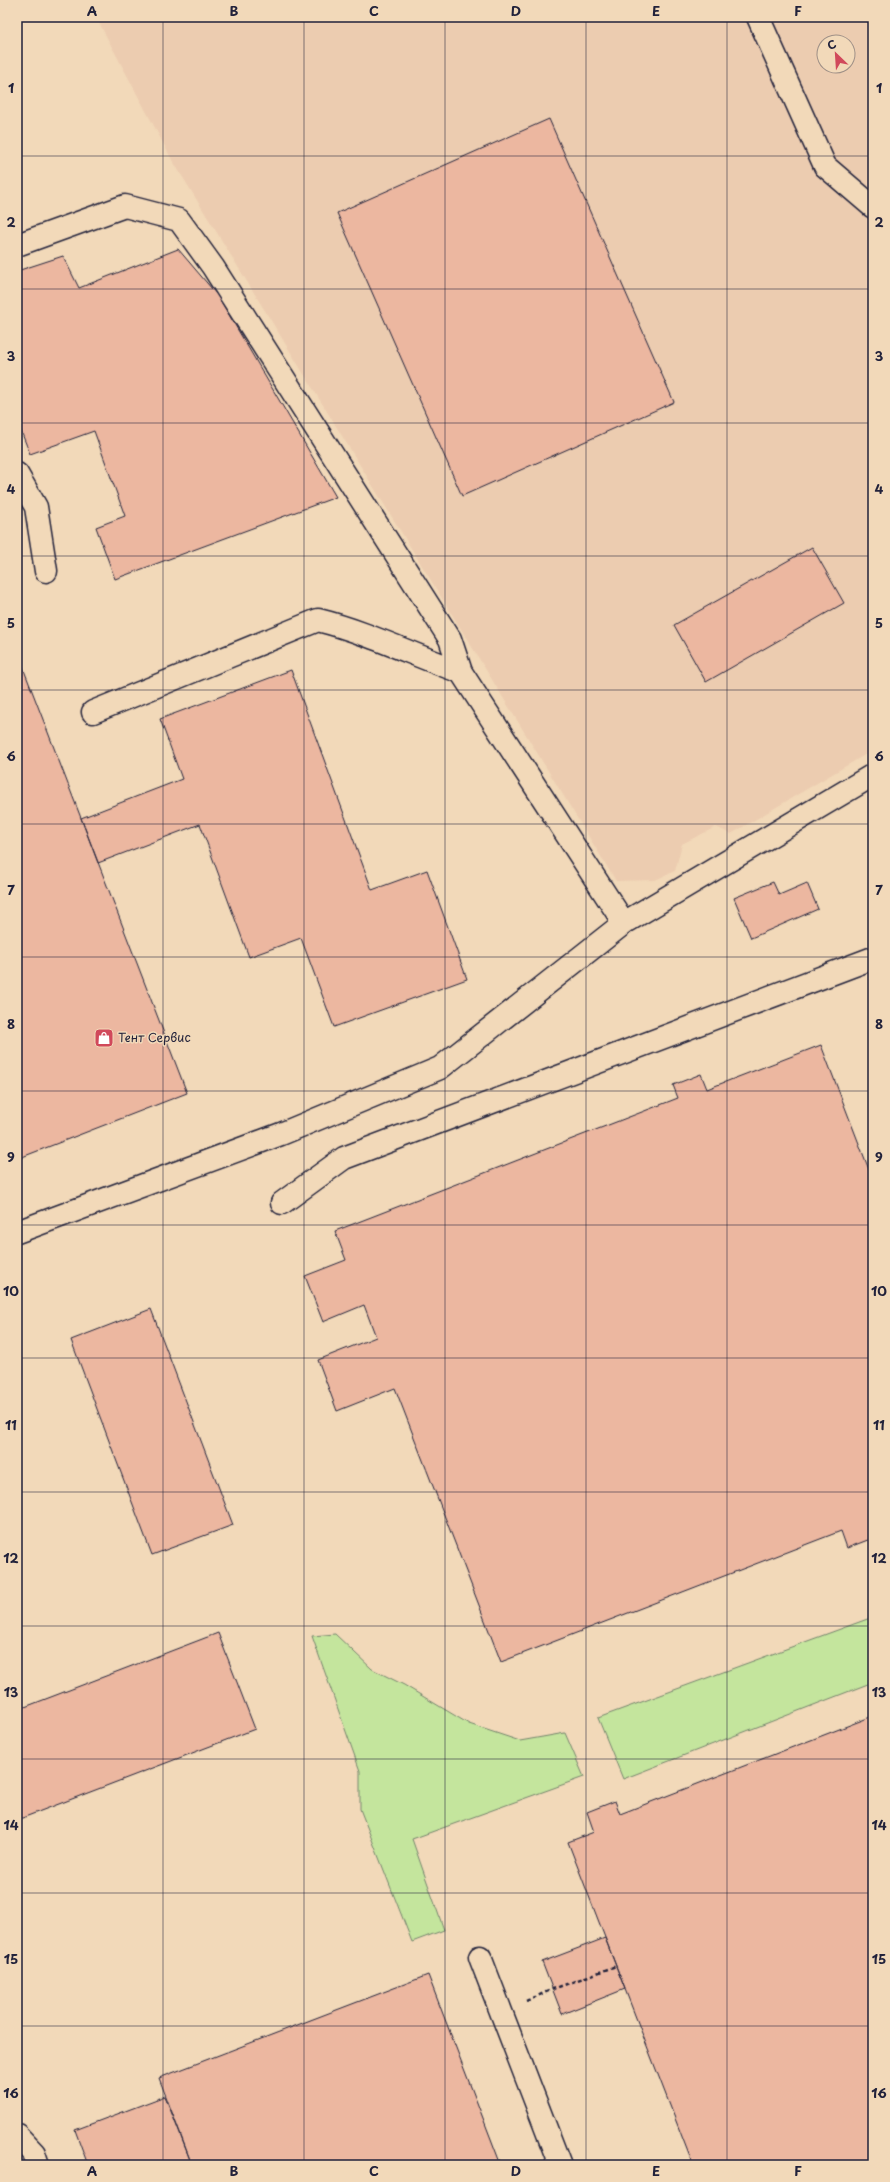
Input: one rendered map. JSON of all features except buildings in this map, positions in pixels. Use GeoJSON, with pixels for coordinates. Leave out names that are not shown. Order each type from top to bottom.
{"type":"FeatureCollection","features":[{"type":"Feature","properties":{"kind":"lane"},"geometry":{"type":"LineString","coordinates":[[758,17],[825,166],[873,207]]}},
{"type":"Feature","properties":{"kind":"lane"},"geometry":{"type":"LineString","coordinates":[[17,244],[125,206],[179,220],[213,267],[450,639],[461,672],[624,923]]}},
{"type":"Feature","properties":{"kind":"lane"},"geometry":{"type":"LineString","coordinates":[[17,474],[36,507],[46,571]]}},
{"type":"Feature","properties":{"kind":"lane"},"geometry":{"type":"LineString","coordinates":[[93,712],[318,620],[349,627],[418,657],[461,672]]}},
{"type":"Feature","properties":{"kind":"lane"},"geometry":{"type":"LineString","coordinates":[[17,1232],[281,1134],[440,1068],[624,923],[873,775]]}},
{"type":"Feature","properties":{"kind":"lane"},"geometry":{"type":"LineString","coordinates":[[282,1203],[344,1158],[873,958]]}},
{"type":"Feature","properties":{"kind":"lane"},"geometry":{"type":"LineString","coordinates":[[480,1957],[500,2013],[560,2165]]}},
{"type":"Feature","properties":{"kind":"lane"},"geometry":{"type":"LineString","coordinates":[[17,2135],[34,2153],[38,2165]]}},
{"type":"Feature","properties":{"kind":"path"},"geometry":{"type":"LineString","coordinates":[[500,2013],[553,1989],[616,1966]]}},
{"type":"Feature","properties":{"kind":"shaded area"},"geometry":{"type":"Polygon","coordinates":[[[96,17],[873,17],[873,750],[731,834],[716,827],[682,844],[675,871],[655,880],[616,881],[171,158],[96,17]]]}},
{"type":"Feature","properties":{"kind":"green space"},"geometry":{"type":"Polygon","coordinates":[[[873,1617],[873,1682],[623,1779],[598,1718],[873,1617]]]}},
{"type":"Feature","properties":{"kind":"green space"},"geometry":{"type":"Polygon","coordinates":[[[335,1634],[372,1669],[404,1685],[469,1724],[520,1741],[565,1733],[584,1777],[412,1839],[444,1930],[412,1942],[360,1809],[360,1771],[312,1636],[335,1634]]]}},
{"type":"Feature","properties":{"kind":"place","name":"Тент Сервис"},"geometry":{"type":"Point","coordinates":[104,1038]}}]}
